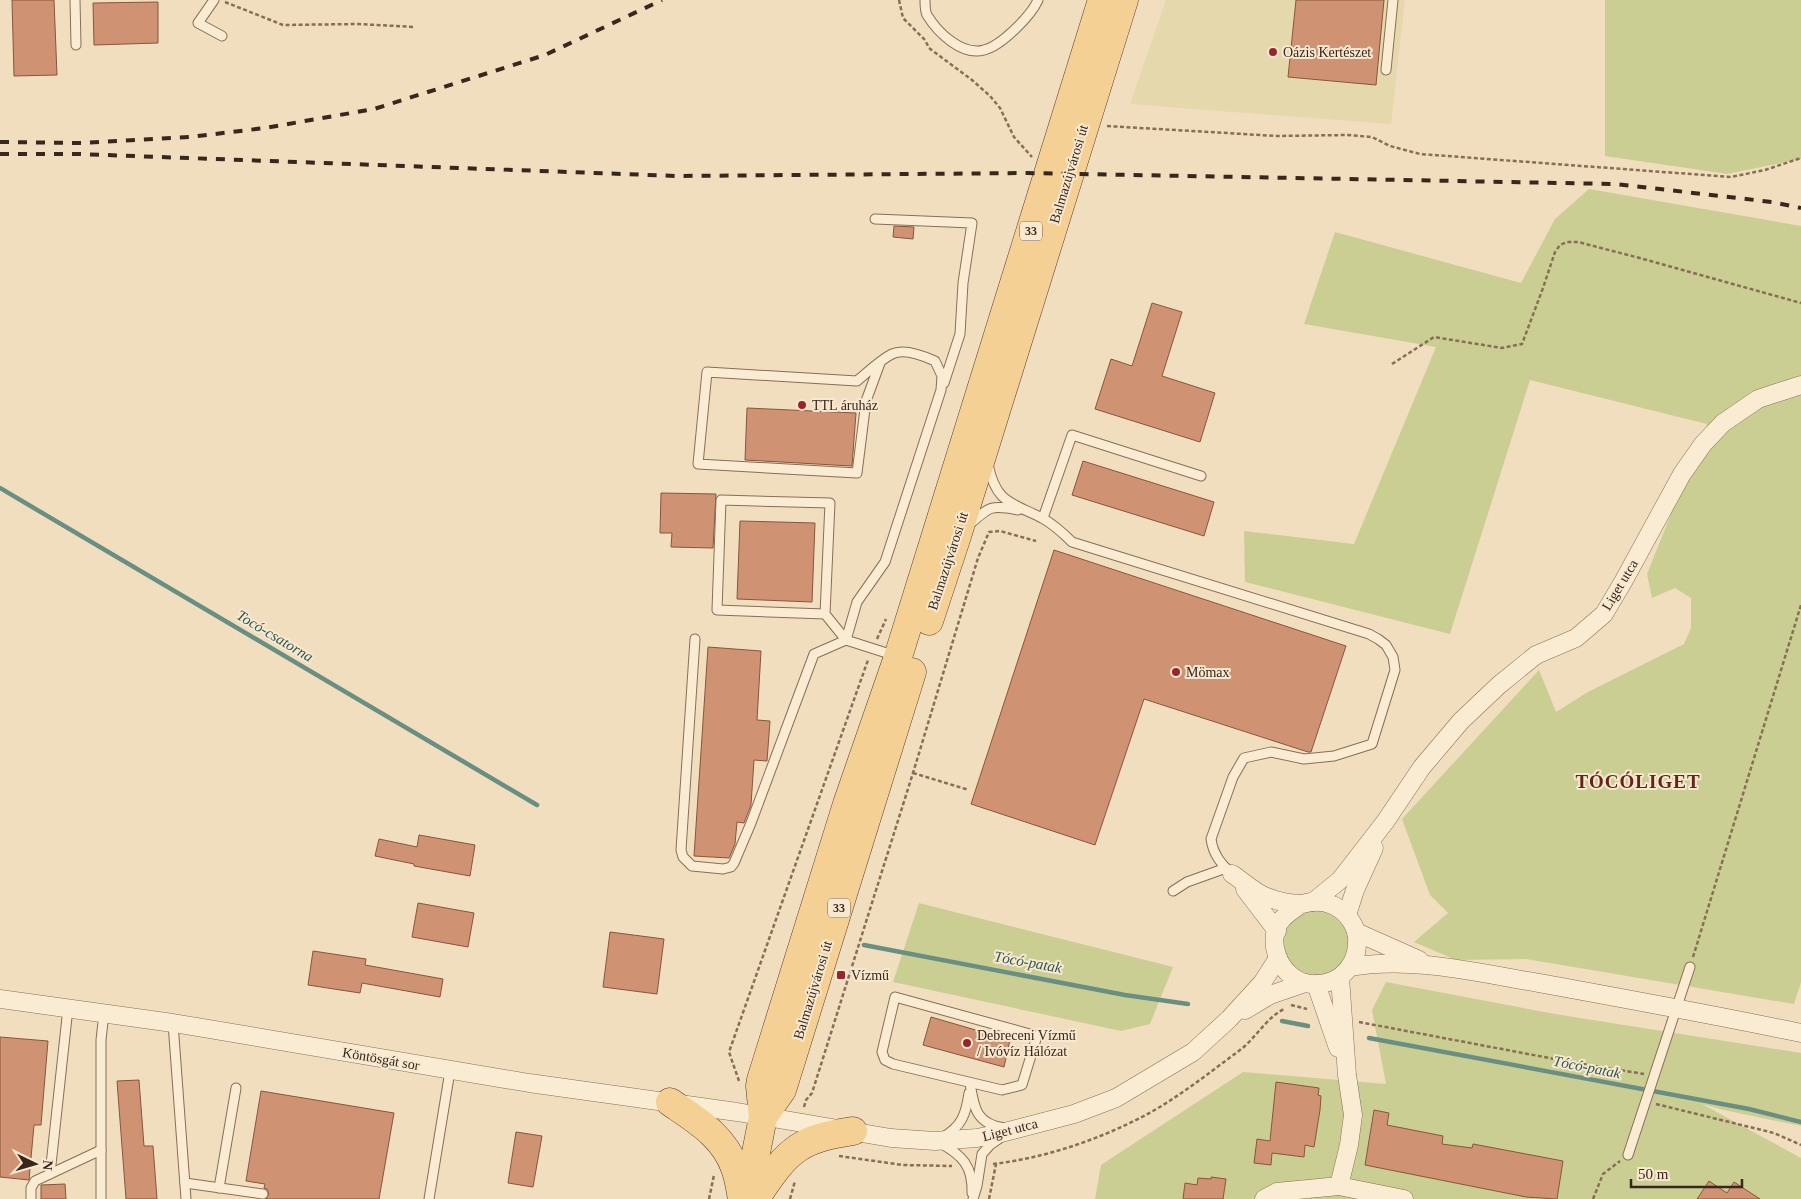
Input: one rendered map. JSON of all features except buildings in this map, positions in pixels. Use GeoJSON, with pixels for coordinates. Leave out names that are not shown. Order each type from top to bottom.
{"type":"FeatureCollection","features":[{"type":"Feature","properties":{"kind":"main road","name":"Balmazújvárosi út"},"geometry":{"type":"LineString","coordinates":[[747,1199],[750,1114],[847,804],[898,657],[1102,0]]}},
{"type":"Feature","properties":{"kind":"main road","name":"Balmazújvárosi út"},"geometry":{"type":"LineString","coordinates":[[750,1114],[782,1090],[1124,0]]}},
{"type":"Feature","properties":{"kind":"main road"},"geometry":{"type":"LineString","coordinates":[[670,1102],[710,1130],[721,1142],[735,1168],[742,1199]]}},
{"type":"Feature","properties":{"kind":"main road"},"geometry":{"type":"LineString","coordinates":[[755,1199],[783,1162],[798,1148],[824,1136],[853,1131]]}},
{"type":"Feature","properties":{"kind":"street","name":"Liget utca"},"geometry":{"type":"LineString","coordinates":[[1307,903],[1340,880],[1385,822],[1422,767],[1468,715],[1499,685],[1536,655],[1576,638],[1604,614],[1628,575],[1682,474],[1703,444],[1723,424],[1758,399],[1801,385]]}},
{"type":"Feature","properties":{"kind":"street","name":"Liget utca"},"geometry":{"type":"LineString","coordinates":[[1347,915],[1355,890],[1385,822]]}},
{"type":"Feature","properties":{"kind":"street"},"geometry":{"type":"LineString","coordinates":[[1229,871],[1266,897],[1307,903],[1325,902],[1336,906],[1347,915],[1356,932],[1358,940],[1356,954],[1345,972],[1347,1075],[1353,1114],[1349,1145],[1339,1186]]}},
{"type":"Feature","properties":{"kind":"street"},"geometry":{"type":"LineString","coordinates":[[1229,871],[1259,906],[1276,931]]}},
{"type":"Feature","properties":{"kind":"street"},"geometry":{"type":"LineString","coordinates":[[1307,903],[1283,918],[1276,931],[1275,945],[1278,958],[1285,970],[1294,978],[1310,984],[1328,983],[1345,972],[1371,963],[1429,964],[1676,1007],[1801,1033]]}},
{"type":"Feature","properties":{"kind":"street"},"geometry":{"type":"LineString","coordinates":[[1356,932],[1429,964]]}},
{"type":"Feature","properties":{"kind":"street","name":"Liget utca"},"geometry":{"type":"LineString","coordinates":[[750,1114],[891,1138],[935,1141],[977,1138],[1074,1114],[1116,1098],[1193,1052],[1229,1019],[1262,983],[1278,958]]}},
{"type":"Feature","properties":{"kind":"street","name":"Liget utca"},"geometry":{"type":"LineString","coordinates":[[1229,1019],[1270,995],[1310,984]]}},
{"type":"Feature","properties":{"kind":"street"},"geometry":{"type":"LineString","coordinates":[[1310,984],[1326,1010],[1347,1075]]}},
{"type":"Feature","properties":{"kind":"street","name":"Köntösgát sor"},"geometry":{"type":"LineString","coordinates":[[0,999],[173,1024],[450,1071],[750,1114]]}},
{"type":"Feature","properties":{"kind":"street"},"geometry":{"type":"LineString","coordinates":[[1264,1199],[1277,1192],[1339,1186],[1404,1199]]}},
{"type":"Feature","properties":{"kind":"lane"},"geometry":{"type":"LineString","coordinates":[[75,0],[76,45]]}},
{"type":"Feature","properties":{"kind":"lane"},"geometry":{"type":"LineString","coordinates":[[214,0],[198,23],[222,36]]}},
{"type":"Feature","properties":{"kind":"lane"},"geometry":{"type":"LineString","coordinates":[[925,0],[926,14],[944,35],[965,49],[984,50],[1002,41],[1017,27],[1038,0]]}},
{"type":"Feature","properties":{"kind":"lane"},"geometry":{"type":"LineString","coordinates":[[1386,70],[1393,0]]}},
{"type":"Feature","properties":{"kind":"lane"},"geometry":{"type":"LineString","coordinates":[[846,640],[857,602],[885,562],[960,334],[963,283],[972,223],[875,219]]}},
{"type":"Feature","properties":{"kind":"lane"},"geometry":{"type":"LineString","coordinates":[[880,363],[866,401],[857,474],[698,464],[707,372],[856,381],[893,353],[917,353],[935,361],[942,376],[942,390]]}},
{"type":"Feature","properties":{"kind":"lane"},"geometry":{"type":"LineString","coordinates":[[1043,518],[1072,435],[1202,476]]}},
{"type":"Feature","properties":{"kind":"lane"},"geometry":{"type":"LineString","coordinates":[[985,447],[992,482],[1002,498],[1043,518],[1072,542],[1369,634],[1386,646],[1392,657],[1395,670],[1372,744],[1334,756],[1304,759],[1271,752],[1244,758],[1233,777],[1210,839],[1216,856],[1229,871],[1187,882],[1173,891]]}},
{"type":"Feature","properties":{"kind":"lane"},"geometry":{"type":"LineString","coordinates":[[825,614],[717,610],[721,500],[830,504],[825,614],[846,640],[898,657]]}},
{"type":"Feature","properties":{"kind":"lane"},"geometry":{"type":"LineString","coordinates":[[957,536],[988,508],[998,506],[1028,512]]}},
{"type":"Feature","properties":{"kind":"lane"},"geometry":{"type":"LineString","coordinates":[[695,639],[681,850],[683,858],[692,866],[723,869],[731,867],[734,863],[751,823],[814,654],[846,640]]}},
{"type":"Feature","properties":{"kind":"lane"},"geometry":{"type":"LineString","coordinates":[[1628,1155],[1690,967]]}},
{"type":"Feature","properties":{"kind":"lane"},"geometry":{"type":"LineString","coordinates":[[895,996],[1037,1036],[1022,1085],[1002,1090],[970,1082],[894,1064],[885,1060],[882,1052],[895,996]]}},
{"type":"Feature","properties":{"kind":"lane"},"geometry":{"type":"LineString","coordinates":[[50,1174],[68,1008]]}},
{"type":"Feature","properties":{"kind":"lane"},"geometry":{"type":"LineString","coordinates":[[101,1199],[101,1040],[104,1013]]}},
{"type":"Feature","properties":{"kind":"lane"},"geometry":{"type":"LineString","coordinates":[[173,1024],[186,1199]]}},
{"type":"Feature","properties":{"kind":"lane"},"geometry":{"type":"LineString","coordinates":[[429,1199],[450,1071]]}},
{"type":"Feature","properties":{"kind":"lane"},"geometry":{"type":"LineString","coordinates":[[970,1082],[974,1107],[982,1120],[996,1127],[1015,1129]]}},
{"type":"Feature","properties":{"kind":"lane"},"geometry":{"type":"LineString","coordinates":[[970,1082],[964,1116],[957,1128],[935,1141],[960,1156],[968,1166],[973,1199]]}},
{"type":"Feature","properties":{"kind":"lane"},"geometry":{"type":"LineString","coordinates":[[219,1188],[236,1088]]}},
{"type":"Feature","properties":{"kind":"lane"},"geometry":{"type":"LineString","coordinates":[[973,1199],[982,1154],[990,1145],[1015,1129]]}},
{"type":"Feature","properties":{"kind":"lane"},"geometry":{"type":"LineString","coordinates":[[31,1199],[31,1188],[35,1181],[101,1150]]}},
{"type":"Feature","properties":{"kind":"lane"},"geometry":{"type":"LineString","coordinates":[[185,1183],[263,1194]]}},
{"type":"Feature","properties":{"kind":"path"},"geometry":{"type":"LineString","coordinates":[[219,0],[283,25],[358,24],[415,27]]}},
{"type":"Feature","properties":{"kind":"path"},"geometry":{"type":"LineString","coordinates":[[899,0],[903,18],[925,40],[929,48],[990,96],[1000,108],[1017,142],[1032,157]]}},
{"type":"Feature","properties":{"kind":"path"},"geometry":{"type":"LineString","coordinates":[[1084,125],[1277,136],[1347,135],[1372,137],[1390,146],[1420,154],[1731,177],[1765,170],[1801,158]]}},
{"type":"Feature","properties":{"kind":"path"},"geometry":{"type":"LineString","coordinates":[[1030,165],[1035,148]]}},
{"type":"Feature","properties":{"kind":"path"},"geometry":{"type":"LineString","coordinates":[[1392,364],[1434,337],[1502,348],[1522,344],[1554,252],[1567,242],[1578,242],[1636,256],[1801,303]]}},
{"type":"Feature","properties":{"kind":"path"},"geometry":{"type":"LineString","coordinates":[[812,1093],[913,773],[978,558],[989,532],[1000,531],[1036,541]]}},
{"type":"Feature","properties":{"kind":"path"},"geometry":{"type":"LineString","coordinates":[[1690,967],[1801,605]]}},
{"type":"Feature","properties":{"kind":"path"},"geometry":{"type":"LineString","coordinates":[[750,1114],[729,1052],[872,650],[887,617]]}},
{"type":"Feature","properties":{"kind":"path"},"geometry":{"type":"LineString","coordinates":[[913,773],[969,790]]}},
{"type":"Feature","properties":{"kind":"path"},"geometry":{"type":"LineString","coordinates":[[1352,1020],[1653,1080]]}},
{"type":"Feature","properties":{"kind":"path"},"geometry":{"type":"LineString","coordinates":[[1646,1102],[1774,1133],[1801,1145]]}},
{"type":"Feature","properties":{"kind":"path"},"geometry":{"type":"LineString","coordinates":[[1593,1199],[1603,1174],[1628,1155]]}},
{"type":"Feature","properties":{"kind":"path"},"geometry":{"type":"LineString","coordinates":[[989,1199],[996,1164]]}},
{"type":"Feature","properties":{"kind":"path"},"geometry":{"type":"LineString","coordinates":[[709,1199],[714,1173]]}},
{"type":"Feature","properties":{"kind":"shaded area","name":"Oázis Kertészet"},"geometry":{"type":"Polygon","coordinates":[[[1166,0],[1405,0],[1391,124],[1130,104],[1166,0]]]}},
{"type":"Feature","properties":{"kind":"green space"},"geometry":{"type":"Polygon","coordinates":[[[1605,0],[1801,0],[1801,159],[1727,174],[1605,156],[1605,0]]]}},
{"type":"Feature","properties":{"kind":"green space"},"geometry":{"type":"Polygon","coordinates":[[[1589,189],[1801,226],[1801,982],[1794,1004],[1526,959],[1456,960],[1414,942],[1448,913],[1430,895],[1402,819],[1539,670],[1556,712],[1588,692],[1684,644],[1691,628],[1691,598],[1675,588],[1652,598],[1647,574],[1707,424],[1530,380],[1450,634],[1245,582],[1244,531],[1354,544],[1436,347],[1304,324],[1335,232],[1521,283],[1555,219],[1589,189]]]}},
{"type":"Feature","properties":{"kind":"green space"},"geometry":{"type":"Polygon","coordinates":[[[919,903],[1173,967],[1150,1024],[1121,1031],[893,982],[919,903]]]}},
{"type":"Feature","properties":{"kind":"green space"},"geometry":{"type":"Polygon","coordinates":[[[1316,910],[1329,912],[1344,925],[1347,930],[1349,943],[1347,956],[1334,971],[1329,974],[1316,976],[1303,974],[1288,961],[1285,956],[1283,943],[1285,930],[1298,915],[1303,912],[1316,910]]]}},
{"type":"Feature","properties":{"kind":"green space"},"geometry":{"type":"Polygon","coordinates":[[[1386,982],[1555,1014],[1801,1053],[1801,1126],[1702,1104],[1801,1158],[1801,1199],[1095,1199],[1101,1165],[1243,1072],[1386,1084],[1372,1010],[1386,982]]]}},
{"type":"Feature","properties":{"kind":"waterway","name":"Tocó-csatorna"},"geometry":{"type":"LineString","coordinates":[[0,488],[537,805]]}},
{"type":"Feature","properties":{"kind":"waterway","name":"Tócó-patak"},"geometry":{"type":"LineString","coordinates":[[864,945],[1125,995],[1188,1004]]}},
{"type":"Feature","properties":{"kind":"waterway","name":"Tócó-patak"},"geometry":{"type":"LineString","coordinates":[[1282,1021],[1308,1026]]}},
{"type":"Feature","properties":{"kind":"waterway","name":"Tócó-patak"},"geometry":{"type":"LineString","coordinates":[[1369,1038],[1749,1109],[1801,1122]]}},
{"type":"Feature","properties":{"kind":"railway"},"geometry":{"type":"LineString","coordinates":[[0,142],[81,143],[190,137],[265,128],[374,109],[545,55],[662,0]]}},
{"type":"Feature","properties":{"kind":"railway"},"geometry":{"type":"LineString","coordinates":[[0,154],[79,154],[677,176],[1027,173],[1616,184],[1772,202],[1801,208]]}},
{"type":"Feature","properties":{"kind":"place","name":"Oázis Kertészet"},"geometry":{"type":"Point","coordinates":[1273,52]}},
{"type":"Feature","properties":{"kind":"place","name":"TTL áruház"},"geometry":{"type":"Point","coordinates":[802,405]}},
{"type":"Feature","properties":{"kind":"place","name":"Mömax"},"geometry":{"type":"Point","coordinates":[1176,672]}},
{"type":"Feature","properties":{"kind":"place","name":"Vízmű"},"geometry":{"type":"Point","coordinates":[841,975]}},
{"type":"Feature","properties":{"kind":"place","name":"Debreceni Vízmű / Ivóvíz Hálózat"},"geometry":{"type":"Point","coordinates":[967,1043]}},
{"type":"Feature","properties":{"kind":"district","name":"TÓCÓLIGET"},"geometry":{"type":"Point","coordinates":[1638,781]}}]}
